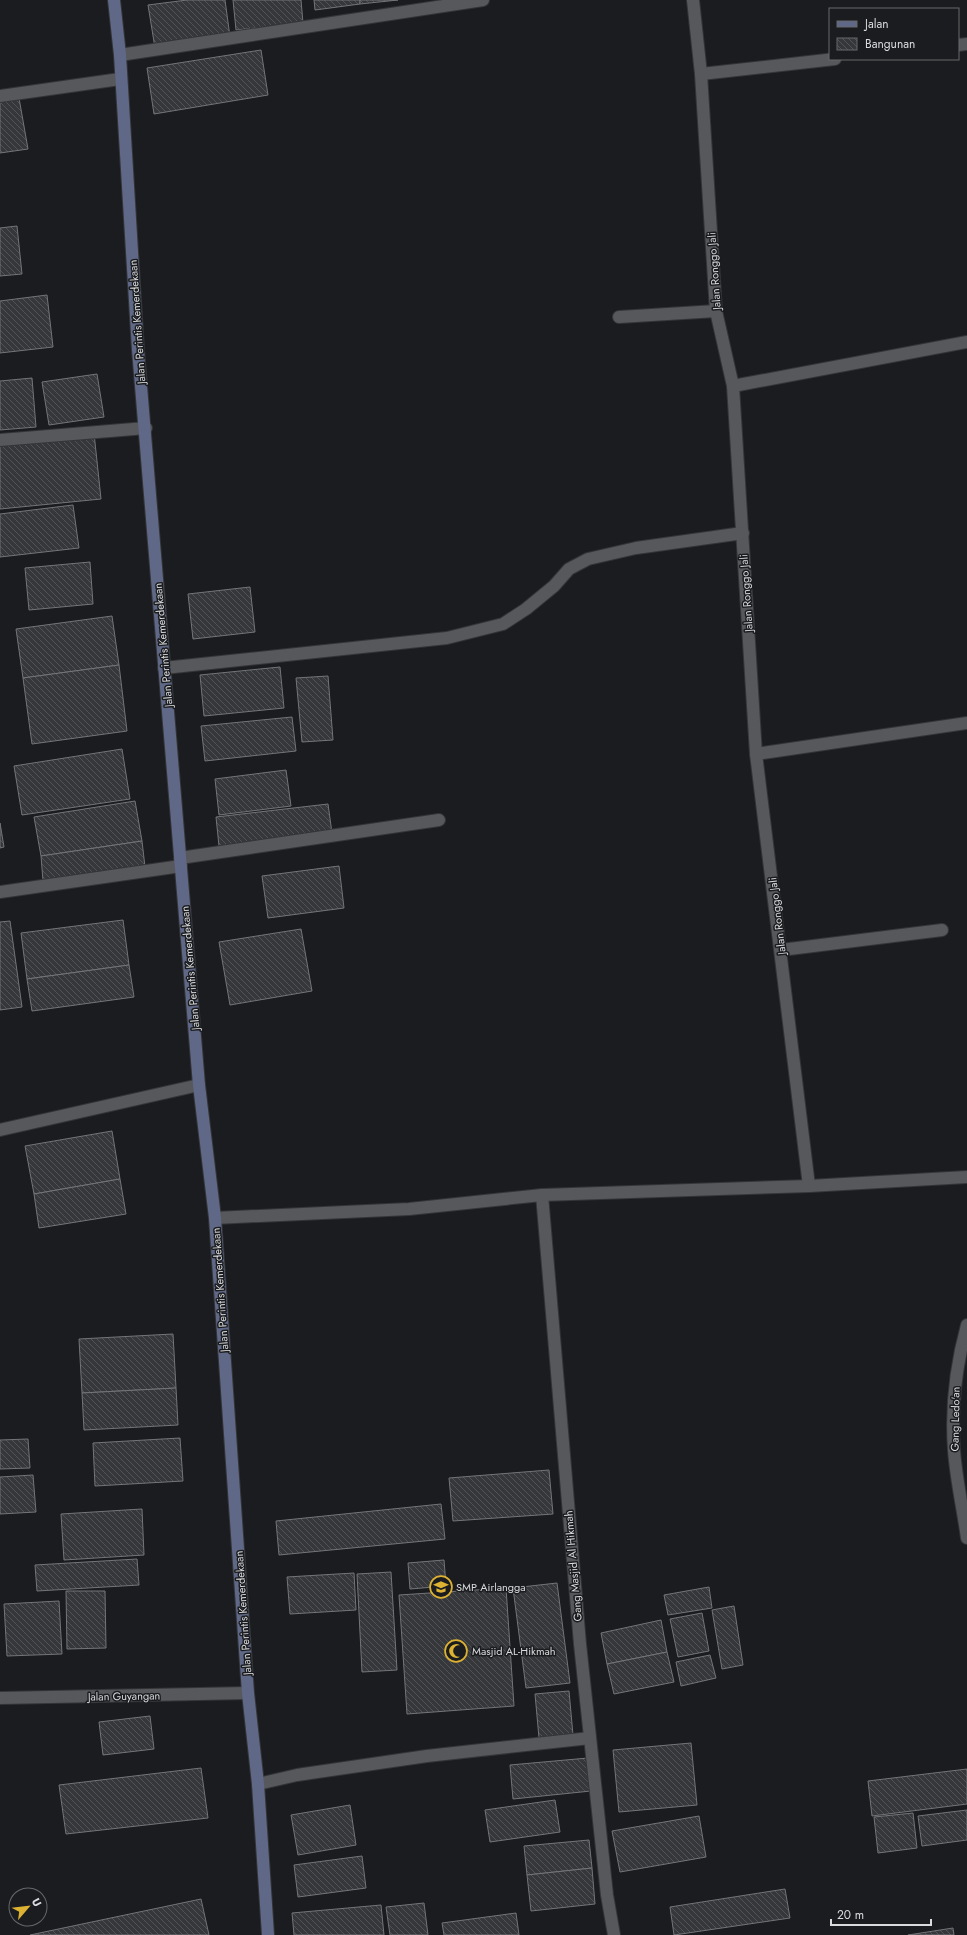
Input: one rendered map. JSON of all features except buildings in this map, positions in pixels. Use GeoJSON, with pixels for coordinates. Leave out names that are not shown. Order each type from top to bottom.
{"type":"FeatureCollection","features":[{"type":"Feature","properties":{"kind":"main road","name":"Jalan Perintis Kemerdekaan"},"geometry":{"type":"LineString","coordinates":[[114,0],[120,55],[120,79],[137,342],[146,428],[164,668],[199,1085],[215,1218],[248,1693],[258,1784],[268,1935]]}},
{"type":"Feature","properties":{"kind":"street"},"geometry":{"type":"LineString","coordinates":[[120,55],[482,0]]}},
{"type":"Feature","properties":{"kind":"street","name":"Jalan Ronggo Jali"},"geometry":{"type":"LineString","coordinates":[[693,0],[701,74],[716,311],[732,386],[756,754],[809,1186]]}},
{"type":"Feature","properties":{"kind":"street"},"geometry":{"type":"LineString","coordinates":[[701,74],[829,60]]}},
{"type":"Feature","properties":{"kind":"street"},"geometry":{"type":"LineString","coordinates":[[0,96],[120,79]]}},
{"type":"Feature","properties":{"kind":"street"},"geometry":{"type":"LineString","coordinates":[[619,317],[716,311]]}},
{"type":"Feature","properties":{"kind":"street"},"geometry":{"type":"LineString","coordinates":[[732,386],[967,342]]}},
{"type":"Feature","properties":{"kind":"street"},"geometry":{"type":"LineString","coordinates":[[0,440],[146,428]]}},
{"type":"Feature","properties":{"kind":"street"},"geometry":{"type":"LineString","coordinates":[[164,668],[447,638],[503,624],[526,609],[554,586],[569,569],[588,559],[636,548],[742,533]]}},
{"type":"Feature","properties":{"kind":"street"},"geometry":{"type":"LineString","coordinates":[[756,754],[967,722]]}},
{"type":"Feature","properties":{"kind":"street"},"geometry":{"type":"LineString","coordinates":[[0,892],[439,820]]}},
{"type":"Feature","properties":{"kind":"street"},"geometry":{"type":"LineString","coordinates":[[781,950],[942,930]]}},
{"type":"Feature","properties":{"kind":"street"},"geometry":{"type":"LineString","coordinates":[[0,1130],[199,1085]]}},
{"type":"Feature","properties":{"kind":"street"},"geometry":{"type":"LineString","coordinates":[[215,1218],[409,1209],[542,1195],[809,1186],[967,1176]]}},
{"type":"Feature","properties":{"kind":"street","name":"Gang Masjid Al Hikmah"},"geometry":{"type":"LineString","coordinates":[[542,1195],[565,1476],[590,1738],[607,1895],[614,1935]]}},
{"type":"Feature","properties":{"kind":"street","name":"Gang Ledo'an"},"geometry":{"type":"LineString","coordinates":[[967,1325],[959,1354],[954,1396],[954,1450],[967,1538]]}},
{"type":"Feature","properties":{"kind":"street","name":"Jalan Guyangan"},"geometry":{"type":"LineString","coordinates":[[0,1698],[248,1693]]}},
{"type":"Feature","properties":{"kind":"street"},"geometry":{"type":"LineString","coordinates":[[258,1784],[297,1775],[419,1757],[590,1738]]}},
{"type":"Feature","properties":{"kind":"place","name":"SMP Airlangga"},"geometry":{"type":"Point","coordinates":[441,1587]}},
{"type":"Feature","properties":{"kind":"place","name":"Masjid AL-Hikmah"},"geometry":{"type":"Point","coordinates":[456,1651]}}]}
